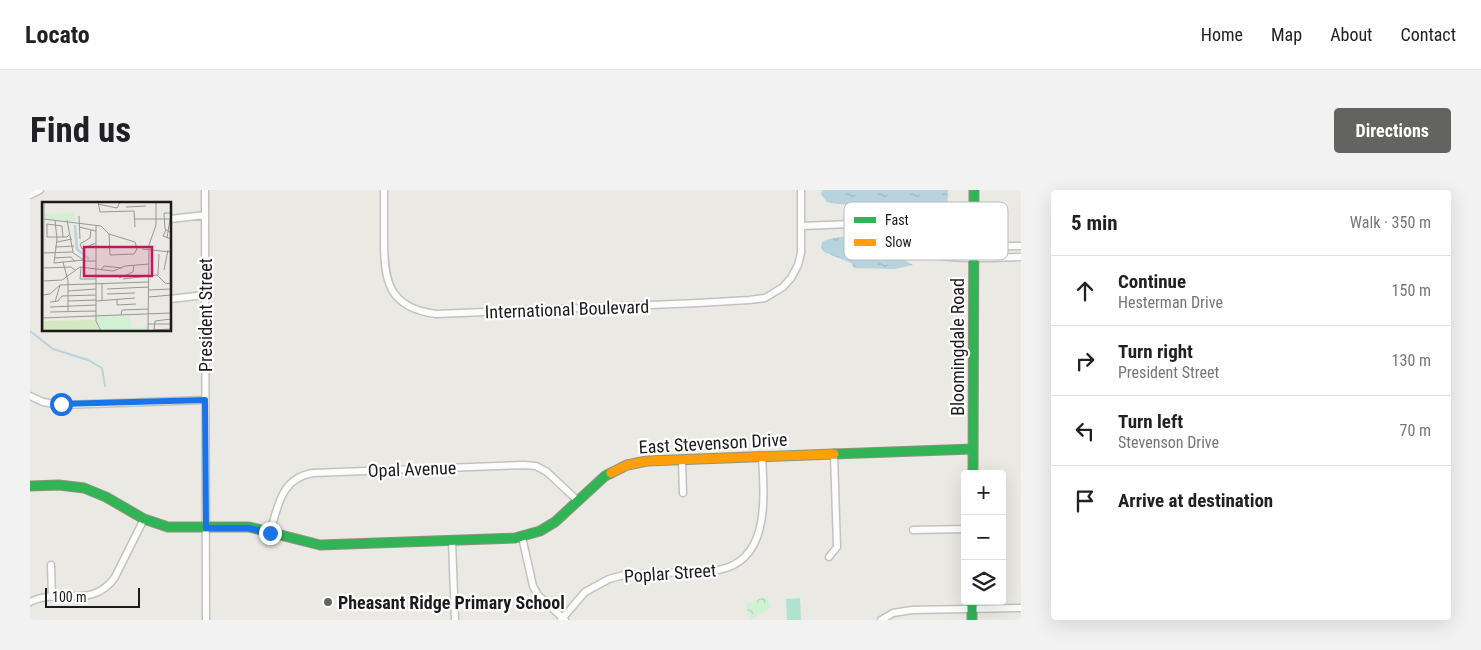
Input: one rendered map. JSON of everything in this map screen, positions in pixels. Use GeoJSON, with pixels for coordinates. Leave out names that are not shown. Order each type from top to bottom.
{"type":"FeatureCollection","features":[{"type":"Feature","properties":{"kind":"street"},"geometry":{"type":"LineString","coordinates":[[30,195],[40,190]]}},
{"type":"Feature","properties":{"kind":"street","name":"President Street"},"geometry":{"type":"LineString","coordinates":[[205,190],[206,620]]}},
{"type":"Feature","properties":{"kind":"street","name":"International Boulevard"},"geometry":{"type":"LineString","coordinates":[[384,190],[384,264],[388,284],[396,297],[410,307],[422,312],[436,314],[758,299],[776,292],[794,274],[798,265],[800,253],[801,190]]}},
{"type":"Feature","properties":{"kind":"street"},"geometry":{"type":"LineString","coordinates":[[171,219],[205,215]]}},
{"type":"Feature","properties":{"kind":"street"},"geometry":{"type":"LineString","coordinates":[[801,226],[844,224]]}},
{"type":"Feature","properties":{"kind":"street"},"geometry":{"type":"LineString","coordinates":[[1008,246],[1021,246]]}},
{"type":"Feature","properties":{"kind":"street"},"geometry":{"type":"LineString","coordinates":[[1008,257],[1021,257]]}},
{"type":"Feature","properties":{"kind":"street","name":"Bloomingdale Road"},"geometry":{"type":"LineString","coordinates":[[973,470],[974,260]]}},
{"type":"Feature","properties":{"kind":"street"},"geometry":{"type":"LineString","coordinates":[[171,299],[205,295]]}},
{"type":"Feature","properties":{"kind":"street"},"geometry":{"type":"LineString","coordinates":[[30,396],[44,402],[61,404],[205,400]]}},
{"type":"Feature","properties":{"kind":"street","name":"East Stevenson Drive"},"geometry":{"type":"LineString","coordinates":[[30,486],[59,485],[84,488],[106,497],[144,519],[168,527],[248,528],[320,545],[452,541],[522,537],[540,531],[555,522],[605,476],[626,465],[647,461],[973,449]]}},
{"type":"Feature","properties":{"kind":"street"},"geometry":{"type":"LineString","coordinates":[[830,557],[837,546],[834,454]]}},
{"type":"Feature","properties":{"kind":"street","name":"Poplar Street"},"geometry":{"type":"LineString","coordinates":[[563,619],[585,592],[609,579],[624,575],[718,570],[730,567],[743,560],[759,531],[763,513],[762,456]]}},
{"type":"Feature","properties":{"kind":"street"},"geometry":{"type":"LineString","coordinates":[[682,460],[683,493]]}},
{"type":"Feature","properties":{"kind":"street","name":"Opal Avenue"},"geometry":{"type":"LineString","coordinates":[[270,533],[285,489],[292,480],[302,474],[524,464],[536,466],[547,472],[578,501]]}},
{"type":"Feature","properties":{"kind":"street"},"geometry":{"type":"LineString","coordinates":[[30,602],[35,599],[52,597],[90,595],[106,588],[115,577],[144,519]]}},
{"type":"Feature","properties":{"kind":"street"},"geometry":{"type":"LineString","coordinates":[[913,530],[961,529]]}},
{"type":"Feature","properties":{"kind":"street"},"geometry":{"type":"LineString","coordinates":[[522,537],[533,586],[538,595],[563,619]]}},
{"type":"Feature","properties":{"kind":"street"},"geometry":{"type":"LineString","coordinates":[[452,541],[455,620]]}},
{"type":"Feature","properties":{"kind":"street"},"geometry":{"type":"LineString","coordinates":[[51,565],[52,597]]}},
{"type":"Feature","properties":{"kind":"street"},"geometry":{"type":"LineString","coordinates":[[972,605],[972,620]]}},
{"type":"Feature","properties":{"kind":"street"},"geometry":{"type":"LineString","coordinates":[[881,620],[901,611],[972,605],[1021,608]]}},
{"type":"Feature","properties":{"kind":"green space"},"geometry":{"type":"Polygon","coordinates":[[[761,598],[766,598],[772,606],[751,619],[745,605],[761,598]]]}},
{"type":"Feature","properties":{"kind":"green space"},"geometry":{"type":"Polygon","coordinates":[[[800,598],[801,620],[787,620],[786,599],[800,598]]]}},
{"type":"Feature","properties":{"kind":"water"},"geometry":{"type":"Polygon","coordinates":[[[822,190],[948,190],[947,202],[844,202],[844,205],[827,202],[821,194],[822,190]]]}},
{"type":"Feature","properties":{"kind":"water"},"geometry":{"type":"Polygon","coordinates":[[[844,237],[844,260],[905,260],[913,265],[895,269],[854,268],[851,263],[824,252],[821,248],[822,242],[844,237]]]}},
{"type":"Feature","properties":{"kind":"waterway"},"geometry":{"type":"LineString","coordinates":[[30,331],[53,349],[88,360],[102,368],[105,386]]}},
{"type":"Feature","properties":{"kind":"traffic: fast"},"geometry":{"type":"LineString","coordinates":[[974,190],[974,202]]}},
{"type":"Feature","properties":{"kind":"traffic: fast"},"geometry":{"type":"LineString","coordinates":[[973,470],[974,260]]}},
{"type":"Feature","properties":{"kind":"traffic: fast"},"geometry":{"type":"LineString","coordinates":[[834,454],[973,449]]}},
{"type":"Feature","properties":{"kind":"traffic: fast"},"geometry":{"type":"LineString","coordinates":[[30,486],[59,485],[84,488],[106,497],[144,519],[168,527],[249,527],[320,545],[515,538],[540,531],[555,522],[605,476],[611,473]]}},
{"type":"Feature","properties":{"kind":"traffic: fast"},"geometry":{"type":"LineString","coordinates":[[972,605],[972,620]]}},
{"type":"Feature","properties":{"kind":"traffic: slow"},"geometry":{"type":"LineString","coordinates":[[611,473],[627,465],[647,461],[834,454]]}},
{"type":"Feature","properties":{"kind":"place","name":"Pheasant Ridge Primary School"},"geometry":{"type":"Point","coordinates":[328,602]}},
{"type":"Feature","properties":{"kind":"route"},"geometry":{"type":"LineString","coordinates":[[61,404],[205,400],[206,528],[248,528],[270,533]]}}]}
